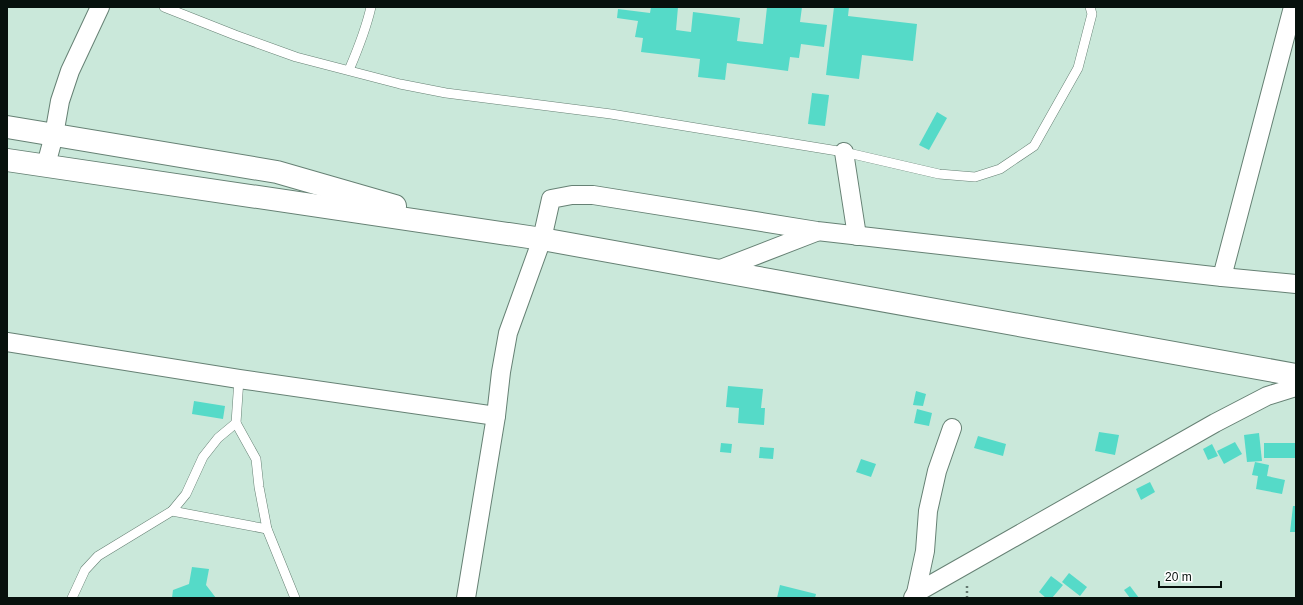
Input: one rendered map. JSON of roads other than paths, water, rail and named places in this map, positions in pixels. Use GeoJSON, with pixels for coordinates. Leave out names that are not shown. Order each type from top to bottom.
{"type":"FeatureCollection","features":[{"type":"Feature","properties":{"kind":"highway"},"geometry":{"type":"LineString","coordinates":[[7,127],[277,172],[477,230]]}},
{"type":"Feature","properties":{"kind":"highway"},"geometry":{"type":"LineString","coordinates":[[7,160],[542,239],[1296,375]]}},
{"type":"Feature","properties":{"kind":"street"},"geometry":{"type":"LineString","coordinates":[[46,165],[54,135],[60,101],[70,72],[100,7]]}},
{"type":"Feature","properties":{"kind":"street"},"geometry":{"type":"LineString","coordinates":[[1222,278],[1293,7]]}},
{"type":"Feature","properties":{"kind":"street"},"geometry":{"type":"LineString","coordinates":[[844,152],[857,236]]}},
{"type":"Feature","properties":{"kind":"street"},"geometry":{"type":"LineString","coordinates":[[466,598],[508,333],[542,239],[551,199],[572,195],[593,195],[817,231],[1222,278],[1296,284]]}},
{"type":"Feature","properties":{"kind":"street"},"geometry":{"type":"LineString","coordinates":[[718,270],[817,231]]}},
{"type":"Feature","properties":{"kind":"street"},"geometry":{"type":"LineString","coordinates":[[7,342],[239,379],[496,416]]}},
{"type":"Feature","properties":{"kind":"street"},"geometry":{"type":"LineString","coordinates":[[914,596],[1215,423],[1267,396],[1296,387]]}},
{"type":"Feature","properties":{"kind":"street"},"geometry":{"type":"LineString","coordinates":[[914,596],[925,551],[930,504],[937,471],[952,428]]}},
{"type":"Feature","properties":{"kind":"lane"},"geometry":{"type":"LineString","coordinates":[[164,7],[234,35],[296,57],[400,84],[446,93],[611,114],[844,152],[939,174],[975,177],[1000,169],[1034,146],[1078,68],[1092,14],[1090,7]]}},
{"type":"Feature","properties":{"kind":"lane"},"geometry":{"type":"LineString","coordinates":[[349,70],[359,47],[371,7]]}},
{"type":"Feature","properties":{"kind":"lane"},"geometry":{"type":"LineString","coordinates":[[239,379],[236,423],[256,459],[259,487],[267,529],[295,598]]}},
{"type":"Feature","properties":{"kind":"lane"},"geometry":{"type":"LineString","coordinates":[[72,598],[85,570],[98,556],[172,511],[186,494],[203,457],[218,438],[236,423]]}},
{"type":"Feature","properties":{"kind":"lane"},"geometry":{"type":"LineString","coordinates":[[172,511],[267,529]]}}]}
